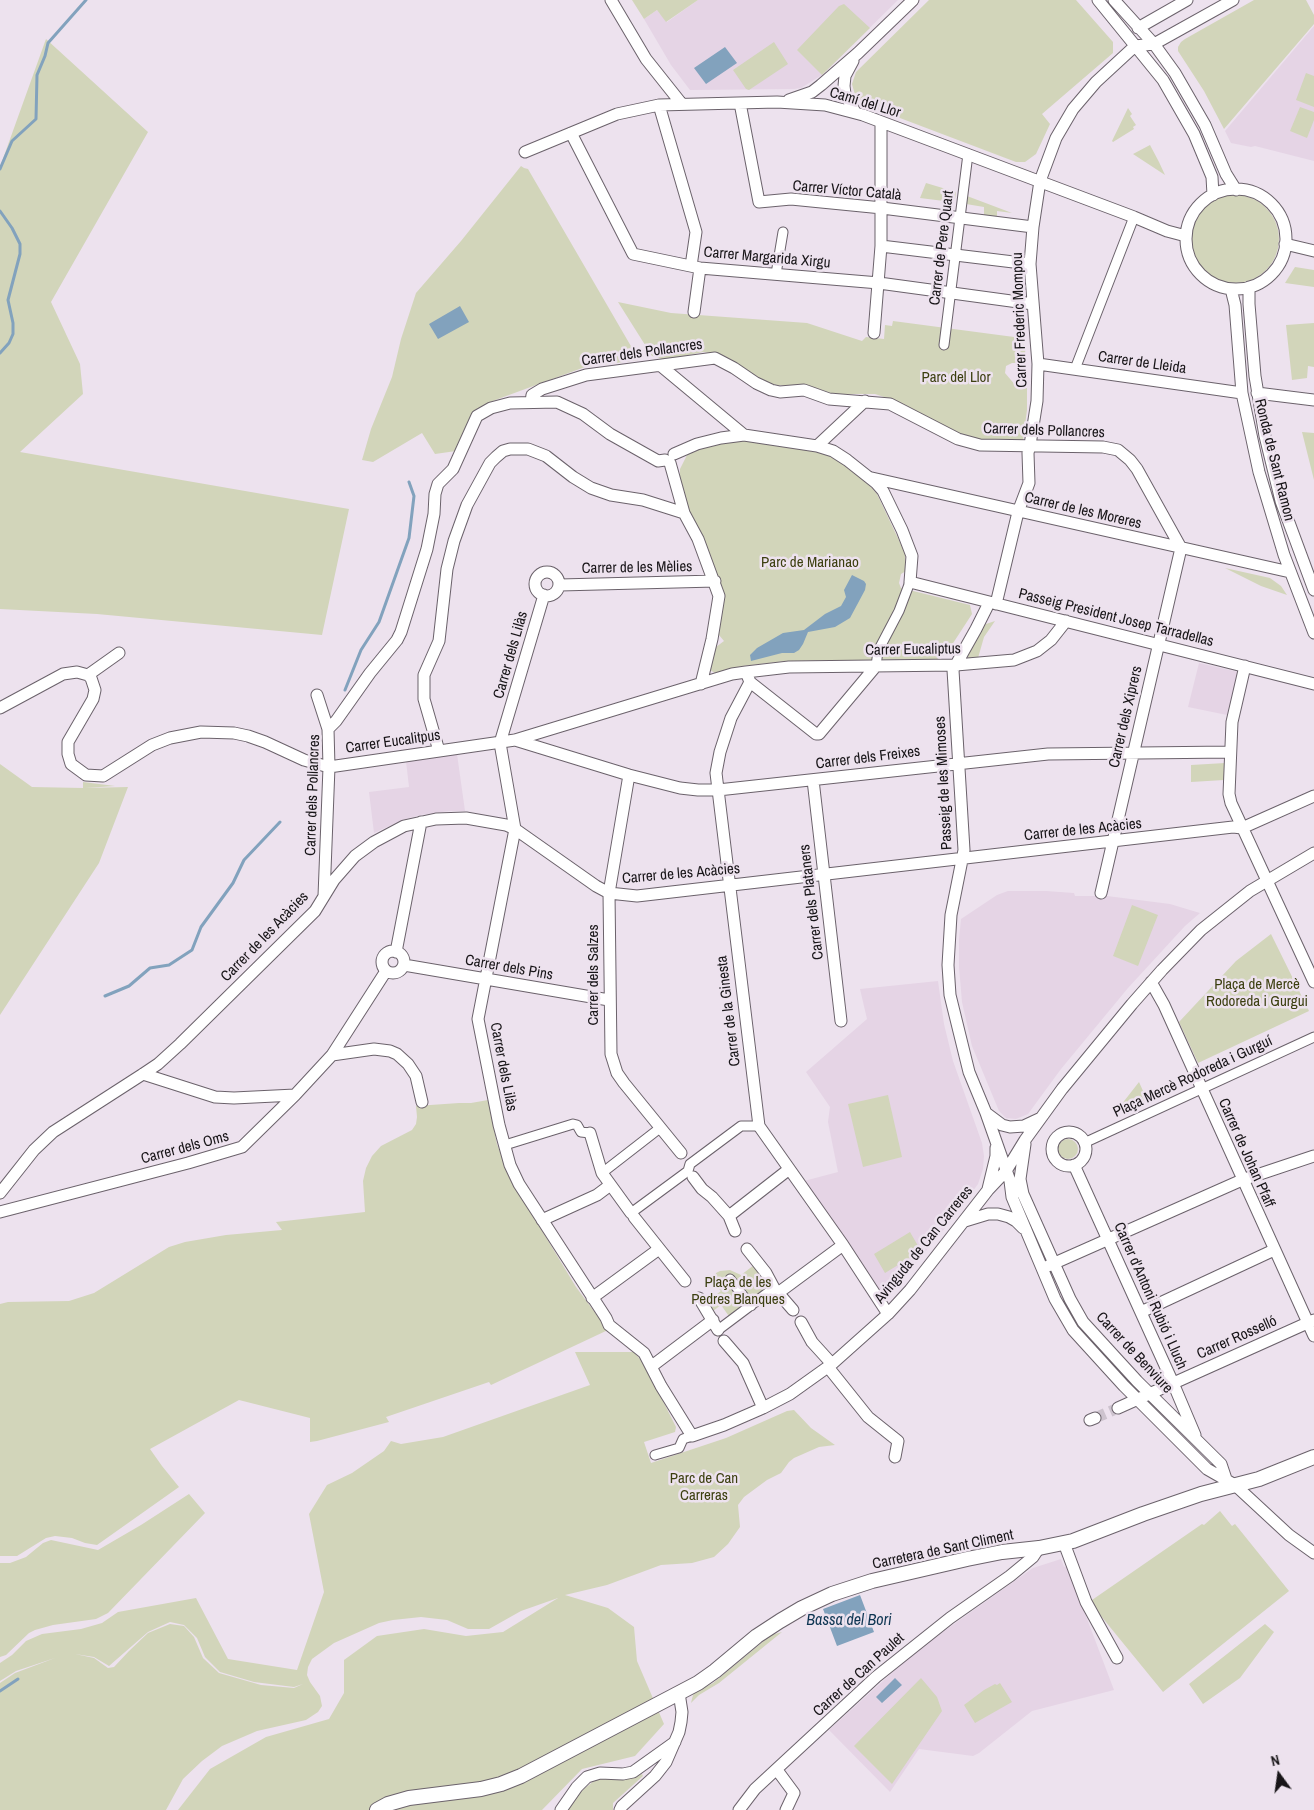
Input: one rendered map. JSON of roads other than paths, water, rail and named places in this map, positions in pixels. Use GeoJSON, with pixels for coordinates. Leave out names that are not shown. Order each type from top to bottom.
{"type":"FeatureCollection","features":[{"type":"Feature","properties":{"kind":"street"},"geometry":{"type":"LineString","coordinates":[[611,0],[646,60],[681,103]]}},
{"type":"Feature","properties":{"kind":"street"},"geometry":{"type":"LineString","coordinates":[[777,102],[797,98],[812,92],[858,54],[914,0]]}},
{"type":"Feature","properties":{"kind":"street"},"geometry":{"type":"LineString","coordinates":[[1098,0],[1164,80],[1194,134],[1212,177],[1214,195]]}},
{"type":"Feature","properties":{"kind":"street"},"geometry":{"type":"LineString","coordinates":[[1114,0],[1154,44],[1175,73],[1205,125],[1226,174],[1236,190]]}},
{"type":"Feature","properties":{"kind":"street"},"geometry":{"type":"LineString","coordinates":[[1138,28],[1187,0]]}},
{"type":"Feature","properties":{"kind":"street"},"geometry":{"type":"LineString","coordinates":[[1135,46],[1154,44],[1233,0]]}},
{"type":"Feature","properties":{"kind":"street"},"geometry":{"type":"LineString","coordinates":[[1135,46],[1138,28]]}},
{"type":"Feature","properties":{"kind":"street","name":"Carrer Frederic Mompou"},"geometry":{"type":"LineString","coordinates":[[1030,445],[1037,401],[1038,364],[1030,264],[1040,181],[1056,138],[1073,109],[1096,82],[1135,46]]}},
{"type":"Feature","properties":{"kind":"street"},"geometry":{"type":"LineString","coordinates":[[855,112],[845,94],[844,81],[848,70],[858,54]]}},
{"type":"Feature","properties":{"kind":"street","name":"Camí del Llor"},"geometry":{"type":"LineString","coordinates":[[525,152],[617,114],[659,105],[740,102],[825,105],[855,112],[1167,231],[1186,236]]}},
{"type":"Feature","properties":{"kind":"street","name":"Carrer Víctor Català"},"geometry":{"type":"LineString","coordinates":[[740,102],[759,202],[791,199],[882,208],[1033,227]]}},
{"type":"Feature","properties":{"kind":"street"},"geometry":{"type":"LineString","coordinates":[[659,105],[696,232],[694,312]]}},
{"type":"Feature","properties":{"kind":"street"},"geometry":{"type":"LineString","coordinates":[[874,333],[881,246],[881,122]]}},
{"type":"Feature","properties":{"kind":"street","name":"Carrer Margarida Xirgu"},"geometry":{"type":"LineString","coordinates":[[571,133],[633,254],[696,267],[879,283],[1033,304]]}},
{"type":"Feature","properties":{"kind":"street","name":"Carrer de Pere Quart"},"geometry":{"type":"LineString","coordinates":[[944,345],[968,154]]}},
{"type":"Feature","properties":{"kind":"street"},"geometry":{"type":"LineString","coordinates":[[1236,190],[1255,194],[1271,204],[1283,225],[1285,244],[1283,256],[1274,271],[1260,282],[1249,287],[1231,289],[1211,282],[1195,268],[1187,250],[1186,236],[1194,212],[1203,202],[1224,191],[1236,190]]}},
{"type":"Feature","properties":{"kind":"street"},"geometry":{"type":"LineString","coordinates":[[1074,369],[1134,217]]}},
{"type":"Feature","properties":{"kind":"street"},"geometry":{"type":"LineString","coordinates":[[776,274],[783,232]]}},
{"type":"Feature","properties":{"kind":"street"},"geometry":{"type":"LineString","coordinates":[[1285,244],[1313,250]]}},
{"type":"Feature","properties":{"kind":"street"},"geometry":{"type":"LineString","coordinates":[[881,246],[1030,264]]}},
{"type":"Feature","properties":{"kind":"street","name":"Ronda de Sant Ramon"},"geometry":{"type":"LineString","coordinates":[[1249,287],[1257,393],[1265,436],[1281,501],[1311,576],[1314,590]]}},
{"type":"Feature","properties":{"kind":"street","name":"Ronda de Sant Ramon"},"geometry":{"type":"LineString","coordinates":[[1231,289],[1235,306],[1242,393],[1259,472],[1290,572],[1314,633]]}},
{"type":"Feature","properties":{"kind":"street","name":"Carrer dels Pollancres"},"geometry":{"type":"LineString","coordinates":[[324,897],[329,767],[328,730],[397,640],[427,549],[438,484],[453,470],[477,416],[491,408],[510,403],[531,402],[532,395],[586,375],[715,358],[771,390],[780,392],[804,390],[829,399],[890,404],[958,439],[970,442],[991,446],[1103,447],[1118,450],[1137,469],[1181,548]]}},
{"type":"Feature","properties":{"kind":"street","name":"Carrer de Lleida"},"geometry":{"type":"LineString","coordinates":[[1038,364],[1242,393]]}},
{"type":"Feature","properties":{"kind":"street"},"geometry":{"type":"LineString","coordinates":[[661,366],[744,435]]}},
{"type":"Feature","properties":{"kind":"street"},"geometry":{"type":"LineString","coordinates":[[1257,393],[1314,400]]}},
{"type":"Feature","properties":{"kind":"street"},"geometry":{"type":"LineString","coordinates":[[531,402],[557,402],[582,414],[610,434],[658,461],[670,459],[696,444],[744,435],[817,446],[833,451],[848,460],[883,491],[912,556],[910,582],[893,624],[878,651],[876,666],[819,734],[816,734],[748,677]]}},
{"type":"Feature","properties":{"kind":"street"},"geometry":{"type":"LineString","coordinates":[[817,446],[865,402]]}},
{"type":"Feature","properties":{"kind":"street","name":"Passeig de les Mimoses"},"geometry":{"type":"LineString","coordinates":[[1008,1176],[986,1113],[969,1072],[950,995],[948,966],[950,915],[964,850],[953,670],[992,603],[1018,512],[1029,483],[1027,463],[1030,445]]}},
{"type":"Feature","properties":{"kind":"street"},"geometry":{"type":"LineString","coordinates":[[439,751],[424,699],[424,675],[440,635],[446,569],[454,541],[467,505],[496,457],[503,451],[510,449],[528,449],[552,459],[573,477],[590,488],[611,495],[643,500],[684,513]]}},
{"type":"Feature","properties":{"kind":"street"},"geometry":{"type":"LineString","coordinates":[[670,459],[684,513],[698,539],[715,582],[720,601],[701,684]]}},
{"type":"Feature","properties":{"kind":"street","name":"Carrer de les Moreres"},"geometry":{"type":"LineString","coordinates":[[870,478],[1290,572]]}},
{"type":"Feature","properties":{"kind":"street","name":"Carrer dels Xiprers"},"geometry":{"type":"LineString","coordinates":[[1101,893],[1181,548]]}},
{"type":"Feature","properties":{"kind":"street"},"geometry":{"type":"LineString","coordinates":[[552,573],[558,578],[560,585],[554,594],[544,596],[536,588],[536,580],[541,574],[552,573]]}},
{"type":"Feature","properties":{"kind":"street","name":"Carrer de les Mèlies"},"geometry":{"type":"LineString","coordinates":[[560,585],[715,582]]}},
{"type":"Feature","properties":{"kind":"street","name":"Passeig President Josep Tarradellas"},"geometry":{"type":"LineString","coordinates":[[910,582],[1314,684]]}},
{"type":"Feature","properties":{"kind":"street","name":"Carrer dels Lilàs"},"geometry":{"type":"LineString","coordinates":[[544,596],[500,743],[515,829],[478,1019],[499,1125],[510,1165],[519,1184],[609,1325],[644,1353],[692,1436]]}},
{"type":"Feature","properties":{"kind":"street","name":"Carrer Eucaliptus"},"geometry":{"type":"LineString","coordinates":[[748,677],[789,667],[956,665],[1000,662],[1026,657],[1045,645],[1066,621]]}},
{"type":"Feature","properties":{"kind":"street"},"geometry":{"type":"LineString","coordinates":[[0,708],[63,674],[77,672],[88,674],[119,653]]}},
{"type":"Feature","properties":{"kind":"street"},"geometry":{"type":"LineString","coordinates":[[1245,666],[1232,722],[1230,799],[1314,982]]}},
{"type":"Feature","properties":{"kind":"street","name":"Carrer Eucalitpus"},"geometry":{"type":"LineString","coordinates":[[88,674],[95,690],[93,699],[68,742],[68,754],[71,764],[86,775],[103,776],[152,745],[170,738],[201,732],[234,733],[248,736],[304,760],[329,767],[515,740],[701,684],[748,677]]}},
{"type":"Feature","properties":{"kind":"street","name":"Carrer de la Ginesta"},"geometry":{"type":"LineString","coordinates":[[748,677],[731,718],[720,752],[716,773],[758,1126],[843,1245],[888,1314]]}},
{"type":"Feature","properties":{"kind":"street"},"geometry":{"type":"LineString","coordinates":[[317,695],[328,730]]}},
{"type":"Feature","properties":{"kind":"street","name":"Carrer dels Freixes"},"geometry":{"type":"LineString","coordinates":[[515,740],[629,775],[680,788],[718,790],[1048,754],[1230,752]]}},
{"type":"Feature","properties":{"kind":"street","name":"Carrer dels Salzes"},"geometry":{"type":"LineString","coordinates":[[629,775],[609,893],[609,1042],[614,1065],[624,1083],[681,1153]]}},
{"type":"Feature","properties":{"kind":"street","name":"Carrer dels Plataners"},"geometry":{"type":"LineString","coordinates":[[813,780],[841,1021]]}},
{"type":"Feature","properties":{"kind":"street","name":"Carrer de les Acàcies"},"geometry":{"type":"LineString","coordinates":[[0,1193],[34,1150],[62,1124],[158,1064],[315,911],[334,880],[355,856],[394,830],[421,822],[466,818],[506,825],[515,829],[588,882],[609,893],[637,896],[1233,827],[1242,828],[1314,796]]}},
{"type":"Feature","properties":{"kind":"street"},"geometry":{"type":"LineString","coordinates":[[396,952],[421,822]]}},
{"type":"Feature","properties":{"kind":"street","name":"Avinguda de Can Carreres"},"geometry":{"type":"LineString","coordinates":[[655,1455],[678,1448],[684,1439],[724,1425],[790,1394],[830,1365],[888,1314],[910,1290],[988,1190],[1008,1176],[1025,1140],[1040,1119],[1068,1082],[1151,982],[1201,930],[1250,891],[1314,853]]}},
{"type":"Feature","properties":{"kind":"street"},"geometry":{"type":"LineString","coordinates":[[396,952],[403,958],[404,965],[397,972],[386,970],[383,964],[384,958],[389,953],[396,952]]}},
{"type":"Feature","properties":{"kind":"street","name":"Carrer dels Pins"},"geometry":{"type":"LineString","coordinates":[[404,965],[609,1000]]}},
{"type":"Feature","properties":{"kind":"street","name":"Carrer dels Oms"},"geometry":{"type":"LineString","coordinates":[[0,1212],[236,1150],[247,1143],[332,1055],[386,970]]}},
{"type":"Feature","properties":{"kind":"street","name":"Carrer de Johan Pfaff"},"geometry":{"type":"LineString","coordinates":[[1151,982],[1164,1006],[1274,1250],[1311,1321],[1314,1336]]}},
{"type":"Feature","properties":{"kind":"street","name":"Plaça Mercè Rodoreda i Gurguí"},"geometry":{"type":"LineString","coordinates":[[1084,1143],[1314,1037]]}},
{"type":"Feature","properties":{"kind":"street"},"geometry":{"type":"LineString","coordinates":[[332,1055],[374,1049],[397,1054],[408,1064],[416,1076],[422,1102]]}},
{"type":"Feature","properties":{"kind":"street"},"geometry":{"type":"LineString","coordinates":[[143,1074],[215,1097],[295,1095]]}},
{"type":"Feature","properties":{"kind":"street"},"geometry":{"type":"LineString","coordinates":[[986,1113],[1010,1127],[1024,1126],[1040,1119]]}},
{"type":"Feature","properties":{"kind":"street"},"geometry":{"type":"LineString","coordinates":[[505,1145],[573,1124],[577,1125],[581,1132],[590,1133],[602,1173],[609,1186],[685,1280]]}},
{"type":"Feature","properties":{"kind":"street"},"geometry":{"type":"LineString","coordinates":[[632,1215],[688,1171],[690,1164],[741,1126],[758,1126]]}},
{"type":"Feature","properties":{"kind":"street"},"geometry":{"type":"LineString","coordinates":[[602,1173],[660,1128]]}},
{"type":"Feature","properties":{"kind":"street"},"geometry":{"type":"LineString","coordinates":[[1069,1133],[1079,1136],[1084,1143],[1085,1156],[1074,1165],[1063,1165],[1058,1162],[1052,1150],[1053,1144],[1059,1136],[1069,1133]]}},
{"type":"Feature","properties":{"kind":"street","name":"Avinguda de Can Carreres"},"geometry":{"type":"LineString","coordinates":[[1023,1194],[1020,1179],[1025,1140]]}},
{"type":"Feature","properties":{"kind":"street","name":"Avinguda de Can Carreres"},"geometry":{"type":"LineString","coordinates":[[988,1190],[996,1156],[996,1141]]}},
{"type":"Feature","properties":{"kind":"street"},"geometry":{"type":"LineString","coordinates":[[1042,1269],[1242,1180],[1314,1156]]}},
{"type":"Feature","properties":{"kind":"street","name":"Carrer d'Antoni Rubió i Lluch"},"geometry":{"type":"LineString","coordinates":[[1074,1165],[1197,1440]]}},
{"type":"Feature","properties":{"kind":"street"},"geometry":{"type":"LineString","coordinates":[[729,1216],[788,1170]]}},
{"type":"Feature","properties":{"kind":"street","name":"Carrer de Benviure"},"geometry":{"type":"LineString","coordinates":[[1008,1176],[1023,1194],[1083,1322],[1221,1464],[1230,1482]]}},
{"type":"Feature","properties":{"kind":"street","name":"Carrer de Benviure"},"geometry":{"type":"LineString","coordinates":[[1008,1176],[1012,1197],[1042,1269],[1062,1312],[1073,1330],[1207,1469],[1230,1482],[1289,1535],[1314,1553]]}},
{"type":"Feature","properties":{"kind":"street"},"geometry":{"type":"LineString","coordinates":[[693,1177],[702,1189],[729,1216],[735,1231]]}},
{"type":"Feature","properties":{"kind":"street"},"geometry":{"type":"LineString","coordinates":[[542,1220],[598,1195],[609,1186]]}},
{"type":"Feature","properties":{"kind":"street","name":"Carrer de Benviure"},"geometry":{"type":"LineString","coordinates":[[965,1221],[988,1214],[998,1214],[1016,1221],[1027,1233]]}},
{"type":"Feature","properties":{"kind":"street"},"geometry":{"type":"LineString","coordinates":[[652,1366],[716,1325],[751,1306],[843,1245]]}},
{"type":"Feature","properties":{"kind":"street"},"geometry":{"type":"LineString","coordinates":[[592,1298],[659,1249]]}},
{"type":"Feature","properties":{"kind":"street"},"geometry":{"type":"LineString","coordinates":[[747,1249],[766,1272],[776,1290],[793,1310]]}},
{"type":"Feature","properties":{"kind":"street"},"geometry":{"type":"LineString","coordinates":[[1141,1312],[1274,1250]]}},
{"type":"Feature","properties":{"kind":"street"},"geometry":{"type":"LineString","coordinates":[[730,1279],[751,1306]]}},
{"type":"Feature","properties":{"kind":"street"},"geometry":{"type":"LineString","coordinates":[[699,1298],[716,1325]]}},
{"type":"Feature","properties":{"kind":"street","name":"Carrer Rosselló"},"geometry":{"type":"LineString","coordinates":[[1118,1408],[1311,1321]]}},
{"type":"Feature","properties":{"kind":"street"},"geometry":{"type":"LineString","coordinates":[[801,1322],[812,1342],[868,1417],[898,1441],[895,1457]]}},
{"type":"Feature","properties":{"kind":"street"},"geometry":{"type":"LineString","coordinates":[[724,1341],[742,1363],[763,1408]]}},
{"type":"Feature","properties":{"kind":"street","name":"Carretera de Sant Climent"},"geometry":{"type":"LineString","coordinates":[[377,1810],[388,1804],[410,1798],[464,1792],[500,1784],[521,1776],[679,1693],[715,1671],[758,1636],[780,1621],[832,1594],[872,1581],[1009,1551],[1064,1543],[1096,1533],[1230,1482],[1259,1479],[1314,1457]]}},
{"type":"Feature","properties":{"kind":"street"},"geometry":{"type":"LineString","coordinates":[[1064,1543],[1086,1602],[1117,1658]]}},
{"type":"Feature","properties":{"kind":"street","name":"Carrer de Can Paulet"},"geometry":{"type":"LineString","coordinates":[[739,1810],[755,1789],[876,1677],[958,1612],[1010,1576],[1032,1557],[1039,1548]]}},
{"type":"Feature","properties":{"kind":"street"},"geometry":{"type":"LineString","coordinates":[[1009,1551],[1014,1564],[1010,1576]]}},
{"type":"Feature","properties":{"kind":"street"},"geometry":{"type":"LineString","coordinates":[[623,1806],[655,1776],[666,1762],[679,1732],[682,1712],[679,1693]]}},
{"type":"Feature","properties":{"kind":"street"},"geometry":{"type":"LineString","coordinates":[[561,1810],[576,1787],[588,1777],[600,1773],[623,1774],[633,1772],[675,1742]]}},
{"type":"Feature","properties":{"kind":"street"},"geometry":{"type":"LineString","coordinates":[[647,1763],[655,1776]]}},
{"type":"Feature","properties":{"kind":"street"},"geometry":{"type":"LineString","coordinates":[[777,1770],[794,1793],[786,1810]]}},
{"type":"Feature","properties":{"kind":"water"},"geometry":{"type":"Polygon","coordinates":[[[725,47],[737,63],[706,84],[694,68],[725,47]]]}},
{"type":"Feature","properties":{"kind":"water"},"geometry":{"type":"Polygon","coordinates":[[[460,306],[469,322],[438,339],[429,324],[460,306]]]}},
{"type":"Feature","properties":{"kind":"water"},"geometry":{"type":"Polygon","coordinates":[[[852,575],[866,584],[865,590],[850,618],[835,627],[808,632],[799,650],[794,653],[782,653],[751,661],[750,655],[757,648],[783,633],[804,630],[825,614],[841,606],[846,597],[844,590],[852,575]]]}},
{"type":"Feature","properties":{"kind":"water","name":"Bassa del Bori"},"geometry":{"type":"Polygon","coordinates":[[[860,1595],[874,1632],[837,1646],[823,1609],[860,1595]]]}},
{"type":"Feature","properties":{"kind":"water"},"geometry":{"type":"Polygon","coordinates":[[[895,1678],[902,1685],[882,1703],[876,1697],[895,1678]]]}},
{"type":"Feature","properties":{"kind":"waterway"},"geometry":{"type":"LineString","coordinates":[[0,169],[12,141],[36,119],[37,75],[48,43],[86,0]]}},
{"type":"Feature","properties":{"kind":"waterway"},"geometry":{"type":"LineString","coordinates":[[0,211],[20,244],[20,254],[8,300],[13,323],[13,334],[9,343],[0,353]]}},
{"type":"Feature","properties":{"kind":"waterway"},"geometry":{"type":"LineString","coordinates":[[345,690],[361,650],[379,622],[409,538],[414,496],[409,482]]}},
{"type":"Feature","properties":{"kind":"waterway"},"geometry":{"type":"LineString","coordinates":[[105,996],[129,986],[150,968],[169,965],[192,950],[201,927],[233,883],[244,860],[280,822]]}},
{"type":"Feature","properties":{"kind":"waterway"},"geometry":{"type":"LineString","coordinates":[[0,1691],[18,1679]]}},
{"type":"Feature","properties":{"kind":"tunnel"},"geometry":{"type":"LineString","coordinates":[[1095,1418],[1118,1408]]}},
{"type":"Feature","properties":{"kind":"park label","name":"Parc del Llor"},"geometry":{"type":"Point","coordinates":[956,378]}},
{"type":"Feature","properties":{"kind":"park label","name":"Parc de Marianao"},"geometry":{"type":"Point","coordinates":[810,563]}},
{"type":"Feature","properties":{"kind":"park label","name":"Plaça de Mercè Rodoreda i Gurgui"},"geometry":{"type":"Point","coordinates":[1257,994]}},
{"type":"Feature","properties":{"kind":"park label","name":"Plaça de les Pedres Blanques"},"geometry":{"type":"Point","coordinates":[738,1292]}},
{"type":"Feature","properties":{"kind":"park label","name":"Parc de Can Carreras"},"geometry":{"type":"Point","coordinates":[704,1488]}}]}
